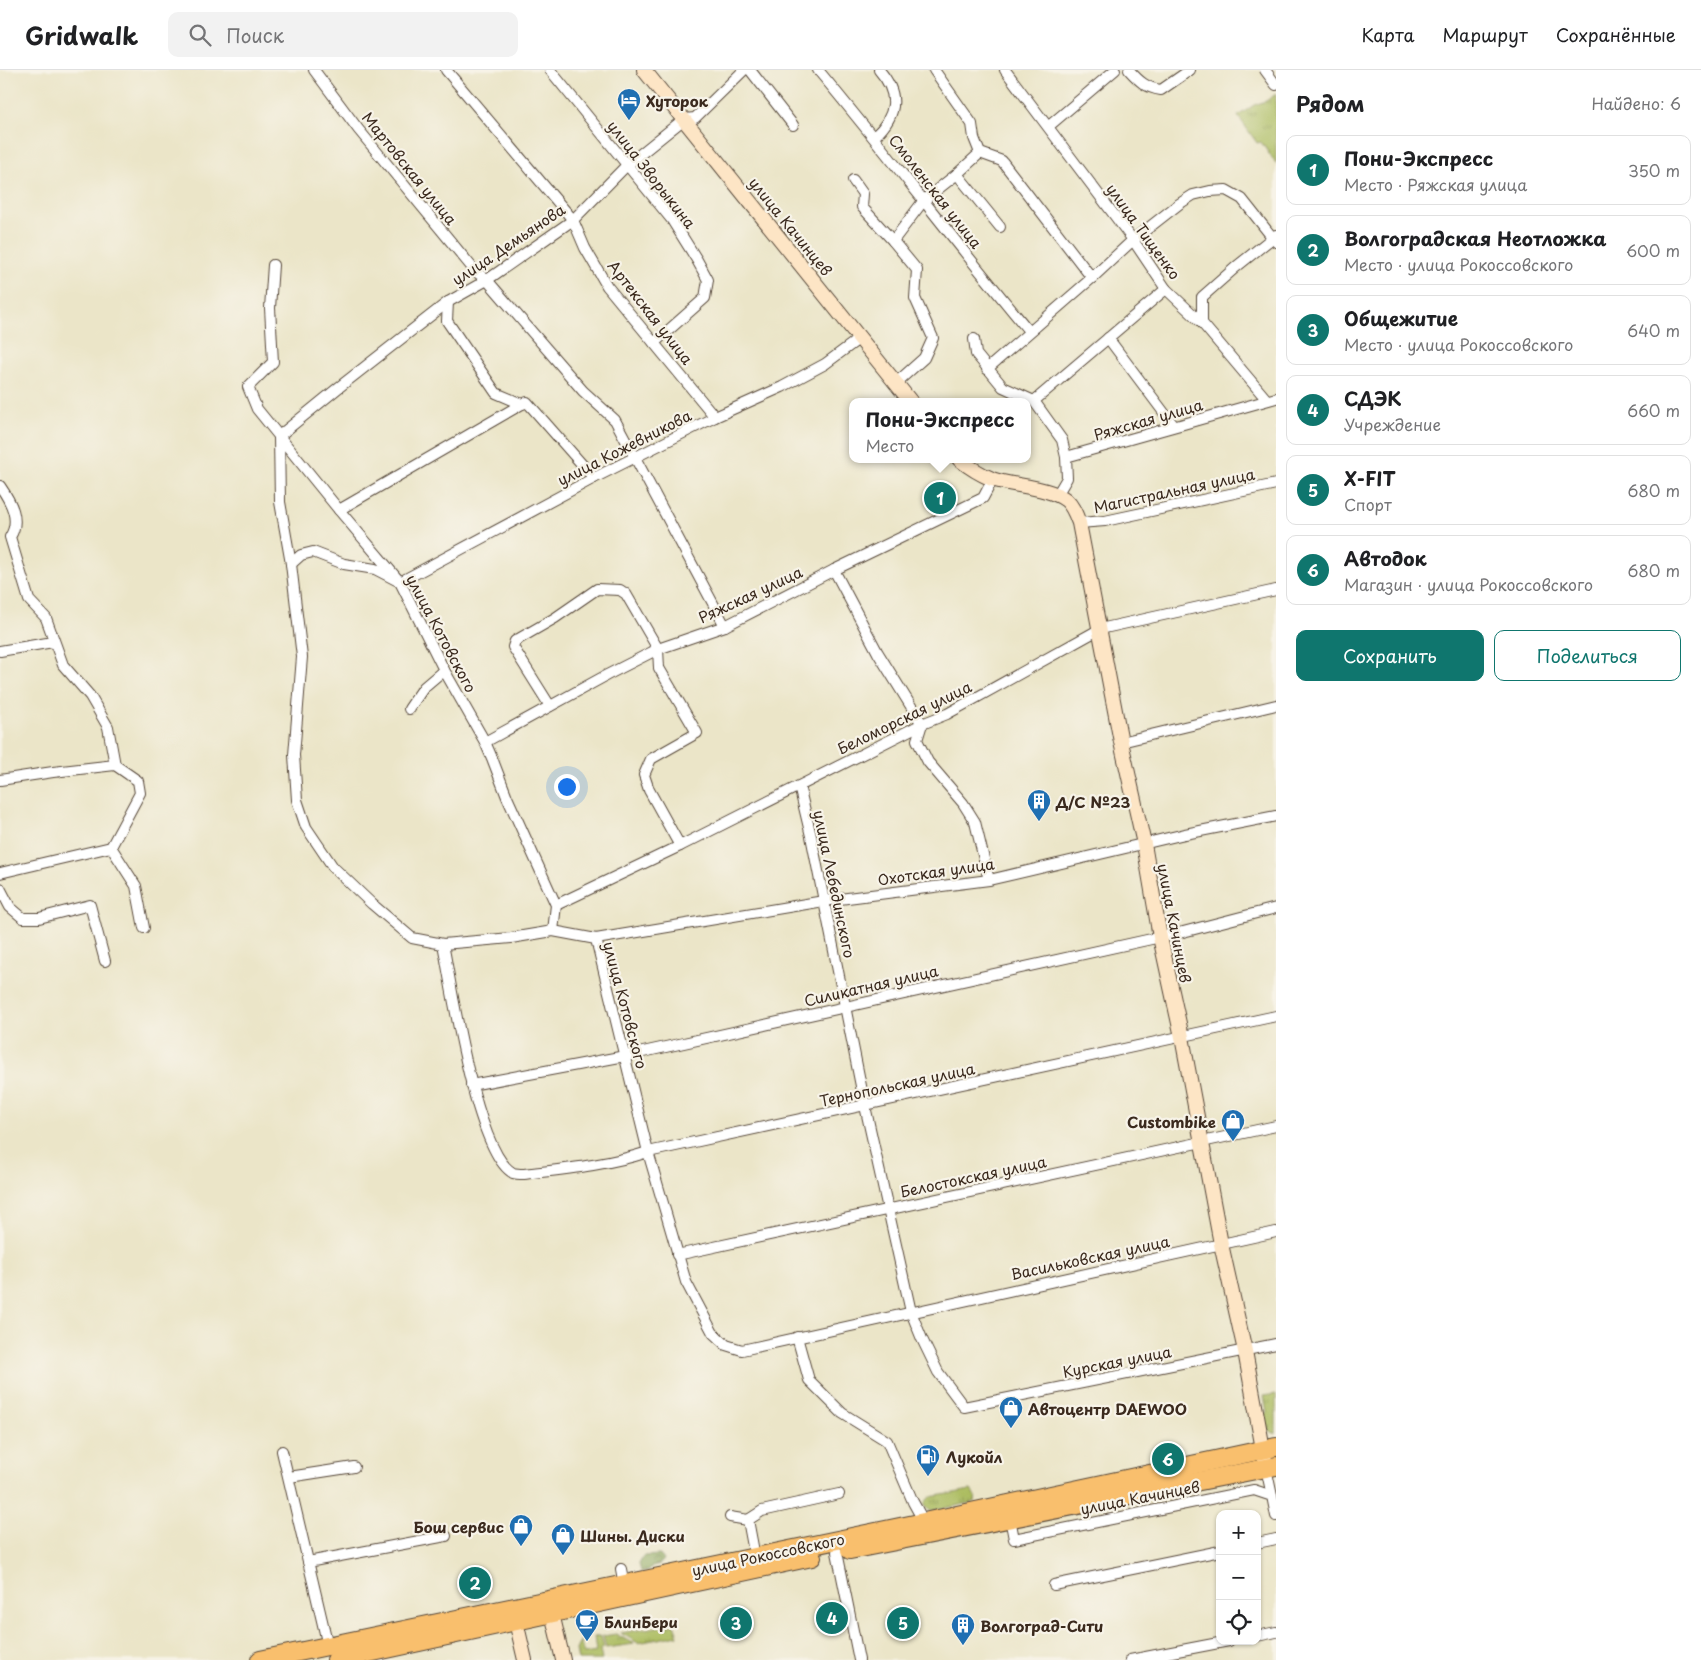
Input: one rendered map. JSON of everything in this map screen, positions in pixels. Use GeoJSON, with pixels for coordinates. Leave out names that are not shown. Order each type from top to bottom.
{"type":"FeatureCollection","features":[{"type":"Feature","properties":{"kind":"highway","name":"улица Рокоссовского"},"geometry":{"type":"LineString","coordinates":[[550,1607],[622,1577],[755,1557],[1269,1448]]}},
{"type":"Feature","properties":{"kind":"highway","name":"улица Рокоссовского"},"geometry":{"type":"LineString","coordinates":[[260,1660],[332,1653],[550,1607],[1271,1467]]}},
{"type":"Feature","properties":{"kind":"main road","name":"улица Качинцев"},"geometry":{"type":"LineString","coordinates":[[644,70],[909,398]]}},
{"type":"Feature","properties":{"kind":"main road"},"geometry":{"type":"LineString","coordinates":[[964,463],[970,468],[993,479],[1057,495]]}},
{"type":"Feature","properties":{"kind":"main road","name":"улица Качинцев"},"geometry":{"type":"LineString","coordinates":[[1057,495],[1066,500],[1074,511],[1079,524],[1121,742],[1144,844],[1160,937],[1182,1037],[1221,1244],[1269,1448],[1271,1467]]}},
{"type":"Feature","properties":{"kind":"main road"},"geometry":{"type":"LineString","coordinates":[[550,1607],[563,1660]]}},
{"type":"Feature","properties":{"kind":"main road"},"geometry":{"type":"LineString","coordinates":[[514,1615],[525,1660]]}},
{"type":"Feature","properties":{"kind":"street","name":"Мартовская улица"},"geometry":{"type":"LineString","coordinates":[[314,70],[403,185],[475,270],[487,280],[583,391],[615,420],[725,626]]}},
{"type":"Feature","properties":{"kind":"street","name":"Артекская улица"},"geometry":{"type":"LineString","coordinates":[[446,70],[573,220],[585,248],[607,286],[715,417]]}},
{"type":"Feature","properties":{"kind":"street","name":"улица Зворыкина"},"geometry":{"type":"LineString","coordinates":[[550,70],[672,220],[708,280],[704,298],[654,343]]}},
{"type":"Feature","properties":{"kind":"street","name":"улица Демьянова"},"geometry":{"type":"LineString","coordinates":[[279,436],[448,302],[487,280],[573,220],[627,166],[684,119],[695,118],[744,70]]}},
{"type":"Feature","properties":{"kind":"street"},"geometry":{"type":"LineString","coordinates":[[750,70],[793,125]]}},
{"type":"Feature","properties":{"kind":"street","name":"Смоленская улица"},"geometry":{"type":"LineString","coordinates":[[818,70],[1029,331]]}},
{"type":"Feature","properties":{"kind":"street"},"geometry":{"type":"LineString","coordinates":[[874,137],[884,128],[891,116],[894,100],[892,88],[879,70]]}},
{"type":"Feature","properties":{"kind":"street"},"geometry":{"type":"LineString","coordinates":[[934,70],[972,124],[974,138],[980,152],[1002,161],[1092,278]]}},
{"type":"Feature","properties":{"kind":"street","name":"улица Тищенко"},"geometry":{"type":"LineString","coordinates":[[1006,70],[1134,240],[1166,289],[1202,323],[1272,399]]}},
{"type":"Feature","properties":{"kind":"street"},"geometry":{"type":"LineString","coordinates":[[1049,126],[1115,70]]}},
{"type":"Feature","properties":{"kind":"street"},"geometry":{"type":"LineString","coordinates":[[1129,70],[1149,89],[1161,90],[1190,70]]}},
{"type":"Feature","properties":{"kind":"street"},"geometry":{"type":"LineString","coordinates":[[1265,70],[1276,84]]}},
{"type":"Feature","properties":{"kind":"street"},"geometry":{"type":"LineString","coordinates":[[893,241],[924,200],[957,174],[980,152]]}},
{"type":"Feature","properties":{"kind":"street"},"geometry":{"type":"LineString","coordinates":[[957,174],[1000,227]]}},
{"type":"Feature","properties":{"kind":"street"},"geometry":{"type":"LineString","coordinates":[[853,180],[863,194],[862,207],[917,270],[916,298],[933,338],[924,358],[896,383]]}},
{"type":"Feature","properties":{"kind":"street"},"geometry":{"type":"LineString","coordinates":[[987,369],[1134,240],[1180,204],[1193,195],[1226,190],[1242,199],[1275,238],[1236,266],[1202,297],[1202,323]]}},
{"type":"Feature","properties":{"kind":"street"},"geometry":{"type":"LineString","coordinates":[[272,265],[270,308],[273,362],[248,387],[257,409],[279,436],[280,502],[291,564],[302,657],[294,755],[296,800],[306,827],[333,867],[412,938],[443,944],[512,938],[552,931],[556,905]]}},
{"type":"Feature","properties":{"kind":"street"},"geometry":{"type":"LineString","coordinates":[[1034,401],[1166,289]]}},
{"type":"Feature","properties":{"kind":"street"},"geometry":{"type":"LineString","coordinates":[[448,302],[447,321],[496,393],[522,404]]}},
{"type":"Feature","properties":{"kind":"street","name":"улица Кожевникова"},"geometry":{"type":"LineString","coordinates":[[400,582],[594,478],[715,417],[782,387],[825,364],[860,338]]}},
{"type":"Feature","properties":{"kind":"street"},"geometry":{"type":"LineString","coordinates":[[1108,338],[1174,426]]}},
{"type":"Feature","properties":{"kind":"street"},"geometry":{"type":"LineString","coordinates":[[974,339],[976,354],[1003,387],[1027,398]]}},
{"type":"Feature","properties":{"kind":"street","name":"Ряжская улица"},"geometry":{"type":"LineString","coordinates":[[1066,458],[1272,399]]}},
{"type":"Feature","properties":{"kind":"street"},"geometry":{"type":"LineString","coordinates":[[1031,400],[1034,401],[1062,440],[1066,458],[1067,478],[1057,495]]}},
{"type":"Feature","properties":{"kind":"street"},"geometry":{"type":"LineString","coordinates":[[339,510],[527,402],[594,478]]}},
{"type":"Feature","properties":{"kind":"street","name":"улица Котовского"},"geometry":{"type":"LineString","coordinates":[[279,436],[400,582],[444,670],[485,742],[507,797],[556,905]]}},
{"type":"Feature","properties":{"kind":"street","name":"Ряжская улица"},"geometry":{"type":"LineString","coordinates":[[485,742],[606,675],[658,649],[725,626],[834,570],[983,498],[993,479]]}},
{"type":"Feature","properties":{"kind":"street","name":"Магистральная улица"},"geometry":{"type":"LineString","coordinates":[[1079,524],[1105,521],[1276,484]]}},
{"type":"Feature","properties":{"kind":"street"},"geometry":{"type":"LineString","coordinates":[[0,486],[15,515],[16,529],[5,538],[29,600],[46,618],[53,642],[63,665],[90,696],[108,727],[115,764],[138,781],[140,793],[111,846],[0,873]]}},
{"type":"Feature","properties":{"kind":"street"},"geometry":{"type":"LineString","coordinates":[[291,564],[300,555],[313,552],[344,564],[375,569],[400,582]]}},
{"type":"Feature","properties":{"kind":"street"},"geometry":{"type":"LineString","coordinates":[[834,570],[878,653],[922,724],[917,740],[928,762],[963,803],[975,822],[989,880]]}},
{"type":"Feature","properties":{"kind":"street"},"geometry":{"type":"LineString","coordinates":[[550,706],[513,647],[515,641],[555,618],[597,590],[620,590],[626,594],[658,649],[659,668],[697,733],[674,744],[651,759],[644,775],[649,790],[680,846]]}},
{"type":"Feature","properties":{"kind":"street","name":"Беломорская улица"},"geometry":{"type":"LineString","coordinates":[[556,905],[680,846],[922,724],[947,714],[1100,629],[1276,590]]}},
{"type":"Feature","properties":{"kind":"street"},"geometry":{"type":"LineString","coordinates":[[0,650],[53,642]]}},
{"type":"Feature","properties":{"kind":"street"},"geometry":{"type":"LineString","coordinates":[[408,709],[424,687],[444,670]]}},
{"type":"Feature","properties":{"kind":"street"},"geometry":{"type":"LineString","coordinates":[[1121,742],[1276,705]]}},
{"type":"Feature","properties":{"kind":"street"},"geometry":{"type":"LineString","coordinates":[[0,780],[115,764]]}},
{"type":"Feature","properties":{"kind":"street","name":"улица Лебединского"},"geometry":{"type":"LineString","coordinates":[[799,786],[865,1106],[911,1312]]}},
{"type":"Feature","properties":{"kind":"street","name":"Охотская улица"},"geometry":{"type":"LineString","coordinates":[[596,939],[824,901],[989,880],[1276,816]]}},
{"type":"Feature","properties":{"kind":"street"},"geometry":{"type":"LineString","coordinates":[[111,846],[136,886],[144,928]]}},
{"type":"Feature","properties":{"kind":"street"},"geometry":{"type":"LineString","coordinates":[[0,888],[10,907],[23,918],[39,918],[90,905],[105,961]]}},
{"type":"Feature","properties":{"kind":"street","name":"Силикатная улица"},"geometry":{"type":"LineString","coordinates":[[471,1085],[625,1056],[1160,937],[1276,908]]}},
{"type":"Feature","properties":{"kind":"street","name":"улица Котовского"},"geometry":{"type":"LineString","coordinates":[[552,931],[596,939],[648,1152],[677,1255],[686,1282],[713,1333],[726,1345],[742,1350],[911,1312]]}},
{"type":"Feature","properties":{"kind":"street"},"geometry":{"type":"LineString","coordinates":[[443,944],[471,1085]]}},
{"type":"Feature","properties":{"kind":"street","name":"Тернопольская улица"},"geometry":{"type":"LineString","coordinates":[[471,1085],[488,1140],[500,1160],[513,1173],[524,1174],[591,1166],[1276,1016]]}},
{"type":"Feature","properties":{"kind":"street","name":"Белостокская улица"},"geometry":{"type":"LineString","coordinates":[[677,1255],[1276,1126]]}},
{"type":"Feature","properties":{"kind":"street","name":"Васильковская улица"},"geometry":{"type":"LineString","coordinates":[[911,1312],[1276,1232]]}},
{"type":"Feature","properties":{"kind":"street","name":"Курская улица"},"geometry":{"type":"LineString","coordinates":[[911,1312],[938,1372],[964,1407],[1276,1344]]}},
{"type":"Feature","properties":{"kind":"street"},"geometry":{"type":"LineString","coordinates":[[797,1337],[809,1380],[842,1413],[887,1441],[913,1502],[924,1522]]}},
{"type":"Feature","properties":{"kind":"street"},"geometry":{"type":"LineString","coordinates":[[282,1451],[332,1653]]}},
{"type":"Feature","properties":{"kind":"street"},"geometry":{"type":"LineString","coordinates":[[289,1477],[354,1467]]}},
{"type":"Feature","properties":{"kind":"street"},"geometry":{"type":"LineString","coordinates":[[1271,1467],[1272,1496],[1276,1516]]}},
{"type":"Feature","properties":{"kind":"street","name":"улица Качинцев"},"geometry":{"type":"LineString","coordinates":[[1010,1518],[1014,1539],[1254,1490],[1272,1496]]}},
{"type":"Feature","properties":{"kind":"street"},"geometry":{"type":"LineString","coordinates":[[730,1517],[748,1520],[762,1511],[839,1494]]}},
{"type":"Feature","properties":{"kind":"street"},"geometry":{"type":"LineString","coordinates":[[748,1520],[755,1557]]}},
{"type":"Feature","properties":{"kind":"street"},"geometry":{"type":"LineString","coordinates":[[308,1562],[446,1536]]}},
{"type":"Feature","properties":{"kind":"street"},"geometry":{"type":"LineString","coordinates":[[1261,1542],[1276,1539]]}},
{"type":"Feature","properties":{"kind":"street"},"geometry":{"type":"LineString","coordinates":[[838,1552],[859,1660]]}},
{"type":"Feature","properties":{"kind":"street"},"geometry":{"type":"LineString","coordinates":[[1054,1585],[1216,1552]]}},
{"type":"Feature","properties":{"kind":"street"},"geometry":{"type":"LineString","coordinates":[[1261,1635],[1276,1632]]}},
{"type":"Feature","properties":{"kind":"street"},"geometry":{"type":"LineString","coordinates":[[1130,1660],[1216,1644]]}},
{"type":"Feature","properties":{"kind":"green space"},"geometry":{"type":"Polygon","coordinates":[[[1276,94],[1276,164],[1261,142],[1257,143],[1238,116],[1254,105],[1266,101],[1276,94]]]}},
{"type":"Feature","properties":{"kind":"green space"},"geometry":{"type":"Polygon","coordinates":[[[1276,1394],[1276,1434],[1266,1429],[1262,1416],[1267,1412],[1264,1396],[1276,1394]]]}},
{"type":"Feature","properties":{"kind":"green space"},"geometry":{"type":"Polygon","coordinates":[[[971,1490],[976,1496],[975,1501],[971,1503],[930,1511],[925,1506],[925,1502],[930,1497],[971,1490]]]}},
{"type":"Feature","properties":{"kind":"green space"},"geometry":{"type":"Polygon","coordinates":[[[660,1555],[664,1560],[660,1564],[652,1566],[647,1572],[641,1572],[639,1563],[643,1556],[660,1555]]]}},
{"type":"Feature","properties":{"kind":"green space"},"geometry":{"type":"Polygon","coordinates":[[[674,1624],[678,1635],[638,1643],[621,1633],[674,1624]]]}},
{"type":"Feature","properties":{"kind":"green space"},"geometry":{"type":"Polygon","coordinates":[[[616,1634],[634,1644],[606,1648],[603,1636],[616,1634]]]}},
{"type":"Feature","properties":{"kind":"green space"},"geometry":{"type":"Polygon","coordinates":[[[601,1636],[604,1648],[600,1649],[602,1660],[578,1660],[576,1650],[580,1641],[584,1654],[596,1652],[594,1637],[601,1636]]]}},
{"type":"Feature","properties":{"kind":"place","name":"Хуторок"},"geometry":{"type":"Point","coordinates":[629,121]}},
{"type":"Feature","properties":{"kind":"place","name":"Пони-Экспресс"},"geometry":{"type":"Point","coordinates":[940,498]}},
{"type":"Feature","properties":{"kind":"place","name":"Д/С №23"},"geometry":{"type":"Point","coordinates":[1039,822]}},
{"type":"Feature","properties":{"kind":"place","name":"Custombike"},"geometry":{"type":"Point","coordinates":[1233,1142]}},
{"type":"Feature","properties":{"kind":"place","name":"Автоцентр DAEWOO"},"geometry":{"type":"Point","coordinates":[1011,1429]}},
{"type":"Feature","properties":{"kind":"place","name":"Автодок"},"geometry":{"type":"Point","coordinates":[1168,1459]}},
{"type":"Feature","properties":{"kind":"place","name":"Лукойл"},"geometry":{"type":"Point","coordinates":[928,1477]}},
{"type":"Feature","properties":{"kind":"place","name":"Бош сервис"},"geometry":{"type":"Point","coordinates":[521,1547]}},
{"type":"Feature","properties":{"kind":"place","name":"Шины. Диски"},"geometry":{"type":"Point","coordinates":[563,1556]}},
{"type":"Feature","properties":{"kind":"place","name":"Волгоградская Неотложка"},"geometry":{"type":"Point","coordinates":[475,1583]}},
{"type":"Feature","properties":{"kind":"place","name":"СДЭК"},"geometry":{"type":"Point","coordinates":[832,1618]}},
{"type":"Feature","properties":{"kind":"place","name":"Общежитие"},"geometry":{"type":"Point","coordinates":[736,1623]}},
{"type":"Feature","properties":{"kind":"place","name":"X-FIT"},"geometry":{"type":"Point","coordinates":[903,1623]}},
{"type":"Feature","properties":{"kind":"place","name":"БлинБери"},"geometry":{"type":"Point","coordinates":[587,1642]}},
{"type":"Feature","properties":{"kind":"place","name":"Волгоград-Сити"},"geometry":{"type":"Point","coordinates":[963,1646]}}]}
